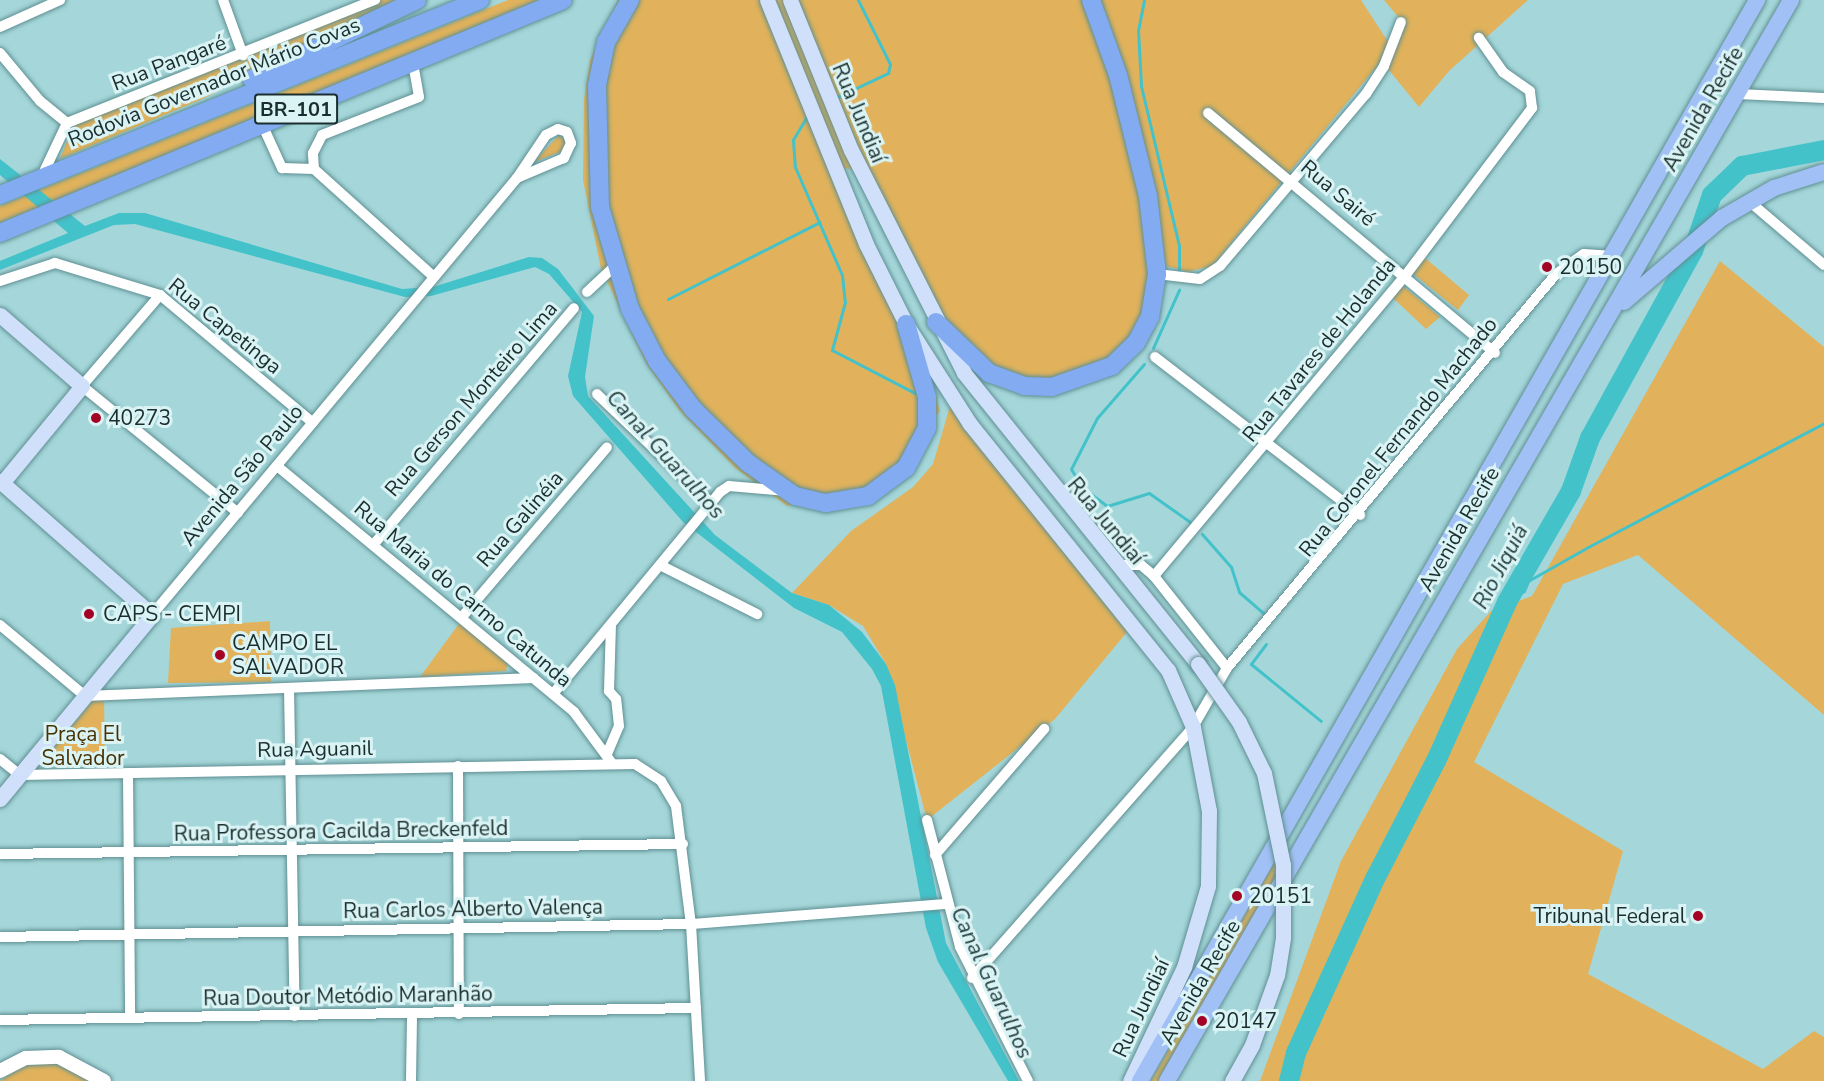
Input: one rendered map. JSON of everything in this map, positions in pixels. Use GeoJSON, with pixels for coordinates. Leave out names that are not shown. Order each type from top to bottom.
{"type":"FeatureCollection","features":[{"type":"Feature","properties":{"kind":"highway"},"geometry":{"type":"LineString","coordinates":[[161,128],[417,0]]}},
{"type":"Feature","properties":{"kind":"highway","name":"Rodovia Governador Mário Covas"},"geometry":{"type":"LineString","coordinates":[[0,195],[480,0]]}},
{"type":"Feature","properties":{"kind":"highway","name":"BR-101"},"geometry":{"type":"LineString","coordinates":[[0,232],[261,122],[563,0]]}},
{"type":"Feature","properties":{"kind":"highway"},"geometry":{"type":"LineString","coordinates":[[630,0],[606,42],[596,101],[598,184],[614,267],[649,347],[676,388],[737,452],[787,491],[826,503],[858,500],[886,486],[911,462],[927,428],[928,408],[906,324]]}},
{"type":"Feature","properties":{"kind":"highway"},"geometry":{"type":"LineString","coordinates":[[936,322],[989,373],[1024,386],[1070,385],[1112,366],[1136,343],[1150,317],[1157,274],[1141,160],[1091,0]]}},
{"type":"Feature","properties":{"kind":"main road","name":"Rua Jundiaí"},"geometry":{"type":"LineString","coordinates":[[767,0],[830,159],[906,324],[970,424],[1168,670],[1193,727],[1209,811],[1208,886],[1184,967],[1130,1081]]}},
{"type":"Feature","properties":{"kind":"main road","name":"Rua Jundiaí"},"geometry":{"type":"LineString","coordinates":[[790,0],[850,150],[936,322],[988,408],[1198,664],[1239,722],[1264,773],[1284,865],[1283,938],[1276,975],[1252,1045],[1232,1081]]}},
{"type":"Feature","properties":{"kind":"main road","name":"Avenida Recife"},"geometry":{"type":"LineString","coordinates":[[1167,1081],[1791,0]]}},
{"type":"Feature","properties":{"kind":"main road","name":"Avenida Recife"},"geometry":{"type":"LineString","coordinates":[[1140,1081],[1755,2]]}},
{"type":"Feature","properties":{"kind":"main road"},"geometry":{"type":"LineString","coordinates":[[1606,320],[1696,235],[1750,202],[1824,172]]}},
{"type":"Feature","properties":{"kind":"main road"},"geometry":{"type":"LineString","coordinates":[[0,315],[82,386],[1,483],[152,615]]}},
{"type":"Feature","properties":{"kind":"main road","name":"Avenida São Paulo"},"geometry":{"type":"LineString","coordinates":[[0,799],[152,615]]}},
{"type":"Feature","properties":{"kind":"street"},"geometry":{"type":"LineString","coordinates":[[0,27],[60,0]]}},
{"type":"Feature","properties":{"kind":"street"},"geometry":{"type":"LineString","coordinates":[[223,0],[243,55]]}},
{"type":"Feature","properties":{"kind":"street","name":"Rua Pangaré"},"geometry":{"type":"LineString","coordinates":[[68,123],[243,55],[375,0]]}},
{"type":"Feature","properties":{"kind":"street"},"geometry":{"type":"LineString","coordinates":[[1157,274],[1207,276],[1366,94],[1384,66],[1401,22]]}},
{"type":"Feature","properties":{"kind":"street","name":"Rua Tavares de Holanda"},"geometry":{"type":"LineString","coordinates":[[1154,576],[1405,276],[1532,108],[1530,91],[1503,72],[1479,38]]}},
{"type":"Feature","properties":{"kind":"street"},"geometry":{"type":"LineString","coordinates":[[0,53],[40,101],[68,123],[42,176]]}},
{"type":"Feature","properties":{"kind":"street"},"geometry":{"type":"LineString","coordinates":[[314,169],[313,153],[322,135],[419,97],[413,62]]}},
{"type":"Feature","properties":{"kind":"street"},"geometry":{"type":"LineString","coordinates":[[1738,94],[1824,98]]}},
{"type":"Feature","properties":{"kind":"street","name":"Rua Sairé"},"geometry":{"type":"LineString","coordinates":[[1208,113],[1291,179],[1495,353]]}},
{"type":"Feature","properties":{"kind":"street"},"geometry":{"type":"LineString","coordinates":[[261,122],[282,168],[314,169],[433,276]]}},
{"type":"Feature","properties":{"kind":"street","name":"Avenida São Paulo"},"geometry":{"type":"LineString","coordinates":[[152,615],[517,178],[546,135],[558,129],[567,132],[572,143],[564,158],[517,178]]}},
{"type":"Feature","properties":{"kind":"street"},"geometry":{"type":"LineString","coordinates":[[1750,202],[1824,265]]}},
{"type":"Feature","properties":{"kind":"street","name":"Rua Coronel Fernando Machado"},"geometry":{"type":"LineString","coordinates":[[972,978],[1193,727],[1227,668],[1360,515],[1570,261],[1584,254],[1610,256]]}},
{"type":"Feature","properties":{"kind":"street","name":"Rua Capetinga"},"geometry":{"type":"LineString","coordinates":[[0,281],[55,263],[160,295],[313,423]]}},
{"type":"Feature","properties":{"kind":"street"},"geometry":{"type":"LineString","coordinates":[[587,292],[614,267]]}},
{"type":"Feature","properties":{"kind":"street"},"geometry":{"type":"LineString","coordinates":[[160,295],[82,386],[238,513]]}},
{"type":"Feature","properties":{"kind":"street","name":"Rua Gerson Monteiro Lima"},"geometry":{"type":"LineString","coordinates":[[374,544],[574,308]]}},
{"type":"Feature","properties":{"kind":"street"},"geometry":{"type":"LineString","coordinates":[[1155,357],[1360,515]]}},
{"type":"Feature","properties":{"kind":"street"},"geometry":{"type":"LineString","coordinates":[[597,394],[711,503]]}},
{"type":"Feature","properties":{"kind":"street","name":"Rua Galinéia"},"geometry":{"type":"LineString","coordinates":[[462,617],[607,447]]}},
{"type":"Feature","properties":{"kind":"street","name":"Rua Maria do Carmo Catunda"},"geometry":{"type":"LineString","coordinates":[[277,466],[553,694],[609,758]]}},
{"type":"Feature","properties":{"kind":"street"},"geometry":{"type":"LineString","coordinates":[[553,694],[688,530],[729,486],[787,491]]}},
{"type":"Feature","properties":{"kind":"street"},"geometry":{"type":"LineString","coordinates":[[660,565],[757,614]]}},
{"type":"Feature","properties":{"kind":"street"},"geometry":{"type":"LineString","coordinates":[[1116,565],[1141,565],[1154,576],[1227,668]]}},
{"type":"Feature","properties":{"kind":"street"},"geometry":{"type":"LineString","coordinates":[[0,625],[85,696],[534,678]]}},
{"type":"Feature","properties":{"kind":"street"},"geometry":{"type":"LineString","coordinates":[[609,758],[620,726],[616,699],[609,691],[611,625]]}},
{"type":"Feature","properties":{"kind":"street"},"geometry":{"type":"LineString","coordinates":[[289,688],[295,1016]]}},
{"type":"Feature","properties":{"kind":"street"},"geometry":{"type":"LineString","coordinates":[[935,855],[1044,729]]}},
{"type":"Feature","properties":{"kind":"street","name":"Rua Aguanil"},"geometry":{"type":"LineString","coordinates":[[20,775],[458,766],[609,758],[635,764],[661,781],[676,806],[683,844],[691,924],[700,1081]]}},
{"type":"Feature","properties":{"kind":"street"},"geometry":{"type":"LineString","coordinates":[[0,759],[20,775]]}},
{"type":"Feature","properties":{"kind":"street"},"geometry":{"type":"LineString","coordinates":[[458,766],[459,1014]]}},
{"type":"Feature","properties":{"kind":"street"},"geometry":{"type":"LineString","coordinates":[[128,773],[130,1018]]}},
{"type":"Feature","properties":{"kind":"street"},"geometry":{"type":"LineString","coordinates":[[927,820],[942,904],[972,978],[1028,1081]]}},
{"type":"Feature","properties":{"kind":"street","name":"Rua Professora Cacilda Breckenfeld"},"geometry":{"type":"LineString","coordinates":[[0,854],[127,855],[683,844]]}},
{"type":"Feature","properties":{"kind":"street","name":"Rua Carlos Alberto Valença"},"geometry":{"type":"LineString","coordinates":[[0,937],[691,924],[942,904]]}},
{"type":"Feature","properties":{"kind":"street","name":"Rua Doutor Metódio Maranhão"},"geometry":{"type":"LineString","coordinates":[[0,1020],[459,1014],[696,1008]]}},
{"type":"Feature","properties":{"kind":"street"},"geometry":{"type":"LineString","coordinates":[[411,1081],[412,1014]]}},
{"type":"Feature","properties":{"kind":"street"},"geometry":{"type":"LineString","coordinates":[[0,1071],[26,1058],[59,1057],[104,1081]]}},
{"type":"Feature","properties":{"kind":"green space"},"geometry":{"type":"Polygon","coordinates":[[[379,0],[400,0],[200,100],[60,159],[73,126],[379,0]]]}},
{"type":"Feature","properties":{"kind":"green space"},"geometry":{"type":"Polygon","coordinates":[[[508,0],[547,0],[0,227],[0,206],[508,0]]]}},
{"type":"Feature","properties":{"kind":"green space"},"geometry":{"type":"Polygon","coordinates":[[[618,0],[1091,0],[1128,110],[1155,295],[1139,348],[1102,372],[1024,386],[958,346],[858,170],[836,167],[925,357],[940,411],[923,430],[907,462],[868,487],[787,506],[735,468],[679,410],[646,363],[601,269],[583,180],[584,99],[590,60],[618,0]]]}},
{"type":"Feature","properties":{"kind":"green space"},"geometry":{"type":"Polygon","coordinates":[[[1096,0],[1361,0],[1392,48],[1212,266],[1187,272],[1166,266],[1131,100],[1096,0]]]}},
{"type":"Feature","properties":{"kind":"green space"},"geometry":{"type":"Polygon","coordinates":[[[1384,0],[1528,0],[1449,71],[1419,107],[1388,69],[1405,25],[1384,0]]]}},
{"type":"Feature","properties":{"kind":"green space"},"geometry":{"type":"Polygon","coordinates":[[[559,135],[567,142],[563,151],[534,162],[559,135]]]}},
{"type":"Feature","properties":{"kind":"green space"},"geometry":{"type":"Polygon","coordinates":[[[1425,258],[1469,295],[1458,310],[1411,272],[1425,258]]]}},
{"type":"Feature","properties":{"kind":"green space"},"geometry":{"type":"Polygon","coordinates":[[[1720,261],[1824,347],[1824,715],[1638,555],[1563,584],[1474,762],[1623,851],[1588,974],[1763,1069],[1814,1031],[1824,1037],[1824,1081],[1260,1081],[1341,861],[1457,649],[1491,611],[1532,596],[1720,261]]]}},
{"type":"Feature","properties":{"kind":"green space"},"geometry":{"type":"Polygon","coordinates":[[[1402,285],[1440,317],[1426,329],[1393,298],[1402,285]]]}},
{"type":"Feature","properties":{"kind":"green space"},"geometry":{"type":"Polygon","coordinates":[[[950,406],[1127,632],[1055,719],[927,820],[886,664],[863,626],[829,605],[792,593],[851,531],[913,487],[933,464],[950,406]]]}},
{"type":"Feature","properties":{"kind":"green space","name":"CAMPO EL SALVADOR"},"geometry":{"type":"Polygon","coordinates":[[[270,621],[271,682],[168,683],[171,628],[270,621]]]}},
{"type":"Feature","properties":{"kind":"green space"},"geometry":{"type":"Polygon","coordinates":[[[461,621],[508,663],[506,671],[420,677],[461,621]]]}},
{"type":"Feature","properties":{"kind":"green space","name":"Praça El Salvador"},"geometry":{"type":"Polygon","coordinates":[[[104,695],[105,766],[49,767],[47,755],[96,697],[104,695]]]}},
{"type":"Feature","properties":{"kind":"green space"},"geometry":{"type":"Polygon","coordinates":[[[1277,858],[1278,886],[1169,1081],[1151,1081],[1277,858]]]}},
{"type":"Feature","properties":{"kind":"green space"},"geometry":{"type":"Polygon","coordinates":[[[53,1062],[95,1081],[0,1081],[24,1065],[53,1062]]]}},
{"type":"Feature","properties":{"kind":"water"},"geometry":{"type":"Polygon","coordinates":[[[0,159],[85,226],[119,213],[145,213],[402,289],[433,287],[529,257],[542,258],[558,269],[594,316],[585,377],[588,396],[715,535],[792,593],[829,605],[862,632],[886,664],[895,685],[946,943],[1019,1081],[1008,1081],[938,962],[926,928],[881,686],[872,669],[842,632],[794,608],[683,522],[573,396],[568,376],[582,312],[549,274],[535,267],[431,296],[405,297],[135,224],[114,225],[0,270],[0,261],[68,233],[0,175],[0,159]]]}},
{"type":"Feature","properties":{"kind":"waterway"},"geometry":{"type":"LineString","coordinates":[[835,98],[888,73],[890,64],[858,0]]}},
{"type":"Feature","properties":{"kind":"waterway"},"geometry":{"type":"LineString","coordinates":[[1144,0],[1138,30],[1141,86],[1179,246],[1179,272]]}},
{"type":"Feature","properties":{"kind":"waterway"},"geometry":{"type":"LineString","coordinates":[[809,113],[793,140],[795,167],[842,275],[845,302],[832,350],[915,393]]}},
{"type":"Feature","properties":{"kind":"waterway","name":"Rio Jiquiá"},"geometry":{"type":"LineString","coordinates":[[1289,1081],[1296,1053],[1376,877],[1436,761],[1507,602],[1571,491],[1590,438],[1693,251],[1712,195],[1742,166],[1824,150]]}},
{"type":"Feature","properties":{"kind":"waterway"},"geometry":{"type":"LineString","coordinates":[[668,299],[820,222]]}},
{"type":"Feature","properties":{"kind":"waterway"},"geometry":{"type":"LineString","coordinates":[[1153,348],[1179,290]]}},
{"type":"Feature","properties":{"kind":"waterway"},"geometry":{"type":"LineString","coordinates":[[1144,364],[1097,418],[1071,469],[1083,488],[1107,506],[1149,493],[1193,524]]}},
{"type":"Feature","properties":{"kind":"waterway"},"geometry":{"type":"LineString","coordinates":[[1507,602],[1524,591],[1528,581],[1588,547],[1824,423]]}},
{"type":"Feature","properties":{"kind":"waterway"},"geometry":{"type":"LineString","coordinates":[[1202,534],[1231,567],[1239,592],[1265,615]]}},
{"type":"Feature","properties":{"kind":"waterway"},"geometry":{"type":"LineString","coordinates":[[1266,644],[1251,664],[1321,721]]}},
{"type":"Feature","properties":{"kind":"place","name":"20150"},"geometry":{"type":"Point","coordinates":[1547,267]}},
{"type":"Feature","properties":{"kind":"place","name":"40273"},"geometry":{"type":"Point","coordinates":[96,418]}},
{"type":"Feature","properties":{"kind":"place","name":"CAPS - CEMPI"},"geometry":{"type":"Point","coordinates":[89,614]}},
{"type":"Feature","properties":{"kind":"place","name":"CAMPO EL SALVADOR"},"geometry":{"type":"Point","coordinates":[220,655]}},
{"type":"Feature","properties":{"kind":"place","name":"20151"},"geometry":{"type":"Point","coordinates":[1237,896]}},
{"type":"Feature","properties":{"kind":"place","name":"Tribunal Federal"},"geometry":{"type":"Point","coordinates":[1698,916]}},
{"type":"Feature","properties":{"kind":"place","name":"20147"},"geometry":{"type":"Point","coordinates":[1202,1021]}},
{"type":"Feature","properties":{"kind":"water label","name":"Canal Guarulhos"},"geometry":{"type":"Point","coordinates":[665,455]}},
{"type":"Feature","properties":{"kind":"water label","name":"Canal Guarulhos"},"geometry":{"type":"Point","coordinates":[991,983]}}]}
